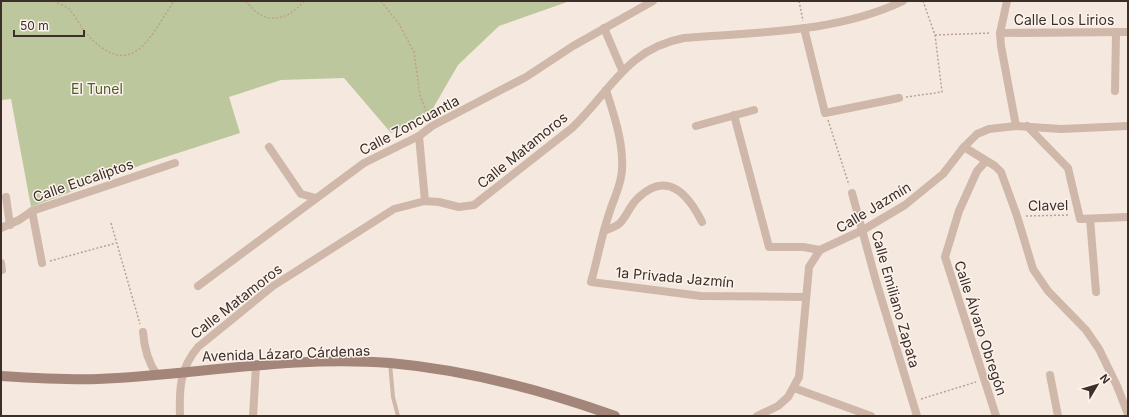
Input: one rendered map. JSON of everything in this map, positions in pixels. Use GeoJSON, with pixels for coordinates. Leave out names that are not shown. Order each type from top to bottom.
{"type":"FeatureCollection","features":[{"type":"Feature","properties":{"kind":"main road","name":"Avenida Lázaro Cárdenas"},"geometry":{"type":"LineString","coordinates":[[1,376],[58,380],[324,362],[390,363],[453,372],[524,388],[572,400],[615,416]]}},
{"type":"Feature","properties":{"kind":"street","name":"Calle Zoncuantla"},"geometry":{"type":"LineString","coordinates":[[198,286],[364,163],[418,136],[432,126],[526,77],[604,28],[653,1]]}},
{"type":"Feature","properties":{"kind":"street","name":"Calle Matamoros"},"geometry":{"type":"LineString","coordinates":[[182,372],[191,355],[198,347],[273,286],[394,209],[425,200],[459,207],[474,205],[572,128],[622,70],[652,47],[667,41],[684,38],[804,28],[840,22],[887,9],[903,1]]}},
{"type":"Feature","properties":{"kind":"street"},"geometry":{"type":"LineString","coordinates":[[1007,1],[1000,33],[1001,46],[1016,126]]}},
{"type":"Feature","properties":{"kind":"street"},"geometry":{"type":"LineString","coordinates":[[604,28],[622,70]]}},
{"type":"Feature","properties":{"kind":"street"},"geometry":{"type":"LineString","coordinates":[[804,28],[825,113],[899,98]]}},
{"type":"Feature","properties":{"kind":"street"},"geometry":{"type":"LineString","coordinates":[[1115,90],[1116,32]]}},
{"type":"Feature","properties":{"kind":"street","name":"Calle Los Lirios"},"geometry":{"type":"LineString","coordinates":[[1000,33],[1128,32]]}},
{"type":"Feature","properties":{"kind":"street"},"geometry":{"type":"LineString","coordinates":[[604,231],[620,186],[622,158],[618,131],[606,90]]}},
{"type":"Feature","properties":{"kind":"street"},"geometry":{"type":"LineString","coordinates":[[696,126],[754,110]]}},
{"type":"Feature","properties":{"kind":"street"},"geometry":{"type":"LineString","coordinates":[[734,115],[769,247],[803,247],[820,250],[809,267],[800,372],[794,388],[778,406],[757,416]]}},
{"type":"Feature","properties":{"kind":"street","name":"Calle Jazmín"},"geometry":{"type":"LineString","coordinates":[[820,250],[863,230],[905,206],[943,174],[964,147],[977,134],[989,129],[1016,126],[1062,129],[1128,126]]}},
{"type":"Feature","properties":{"kind":"street"},"geometry":{"type":"LineString","coordinates":[[1027,126],[1068,168],[1080,217],[1090,219],[1128,217]]}},
{"type":"Feature","properties":{"kind":"street"},"geometry":{"type":"LineString","coordinates":[[418,136],[425,200]]}},
{"type":"Feature","properties":{"kind":"street"},"geometry":{"type":"LineString","coordinates":[[269,147],[301,194],[316,198]]}},
{"type":"Feature","properties":{"kind":"street"},"geometry":{"type":"LineString","coordinates":[[964,147],[1001,172],[1017,216],[1033,269],[1040,281],[1086,330],[1099,349],[1117,386],[1128,414]]}},
{"type":"Feature","properties":{"kind":"street","name":"Calle Álvaro Obregón"},"geometry":{"type":"LineString","coordinates":[[986,161],[977,171],[959,210],[945,257],[996,416]]}},
{"type":"Feature","properties":{"kind":"street","name":"Calle Eucaliptos"},"geometry":{"type":"LineString","coordinates":[[1,228],[10,225],[32,211],[175,163]]}},
{"type":"Feature","properties":{"kind":"street"},"geometry":{"type":"LineString","coordinates":[[604,231],[620,224],[636,199],[648,189],[660,186],[673,187],[684,193],[695,206],[702,222]]}},
{"type":"Feature","properties":{"kind":"street","name":"Calle Emiliano Zapata"},"geometry":{"type":"LineString","coordinates":[[852,193],[876,280],[917,416]]}},
{"type":"Feature","properties":{"kind":"street"},"geometry":{"type":"LineString","coordinates":[[6,197],[10,225]]}},
{"type":"Feature","properties":{"kind":"street"},"geometry":{"type":"LineString","coordinates":[[32,211],[42,262]]}},
{"type":"Feature","properties":{"kind":"street"},"geometry":{"type":"LineString","coordinates":[[1090,219],[1096,292]]}},
{"type":"Feature","properties":{"kind":"street","name":"1a Privada Jazmín"},"geometry":{"type":"LineString","coordinates":[[604,231],[591,282],[701,296],[806,297]]}},
{"type":"Feature","properties":{"kind":"street"},"geometry":{"type":"LineString","coordinates":[[143,332],[144,343],[152,368],[157,374]]}},
{"type":"Feature","properties":{"kind":"street"},"geometry":{"type":"LineString","coordinates":[[253,416],[256,366]]}},
{"type":"Feature","properties":{"kind":"street"},"geometry":{"type":"LineString","coordinates":[[180,416],[179,389],[182,372]]}},
{"type":"Feature","properties":{"kind":"street"},"geometry":{"type":"LineString","coordinates":[[1050,375],[1058,415]]}},
{"type":"Feature","properties":{"kind":"street"},"geometry":{"type":"LineString","coordinates":[[794,388],[872,416]]}},
{"type":"Feature","properties":{"kind":"lane"},"geometry":{"type":"LineString","coordinates":[[390,363],[393,397],[398,416]]}},
{"type":"Feature","properties":{"kind":"path"},"geometry":{"type":"LineString","coordinates":[[54,1],[70,10],[84,30],[99,47],[115,56],[134,53],[148,42],[174,1]]}},
{"type":"Feature","properties":{"kind":"path"},"geometry":{"type":"LineString","coordinates":[[246,1],[257,14],[270,19],[282,17],[304,1]]}},
{"type":"Feature","properties":{"kind":"path"},"geometry":{"type":"LineString","coordinates":[[381,1],[399,24],[414,52],[420,95],[432,126]]}},
{"type":"Feature","properties":{"kind":"path"},"geometry":{"type":"LineString","coordinates":[[799,1],[804,28]]}},
{"type":"Feature","properties":{"kind":"path"},"geometry":{"type":"LineString","coordinates":[[899,98],[942,92],[935,36],[923,1]]}},
{"type":"Feature","properties":{"kind":"path"},"geometry":{"type":"LineString","coordinates":[[935,36],[1000,33]]}},
{"type":"Feature","properties":{"kind":"path"},"geometry":{"type":"LineString","coordinates":[[825,113],[852,193]]}},
{"type":"Feature","properties":{"kind":"path","name":"Clavel"},"geometry":{"type":"LineString","coordinates":[[1017,216],[1080,217]]}},
{"type":"Feature","properties":{"kind":"path"},"geometry":{"type":"LineString","coordinates":[[111,223],[143,332]]}},
{"type":"Feature","properties":{"kind":"path"},"geometry":{"type":"LineString","coordinates":[[42,262],[117,243]]}},
{"type":"Feature","properties":{"kind":"path"},"geometry":{"type":"LineString","coordinates":[[912,401],[984,380]]}},
{"type":"Feature","properties":{"kind":"green space","name":"El Tunel"},"geometry":{"type":"Polygon","coordinates":[[[1,1],[570,1],[499,26],[458,65],[432,110],[391,133],[344,78],[281,80],[229,97],[240,133],[144,164],[31,207],[11,99],[1,100],[1,1]]]}}]}
